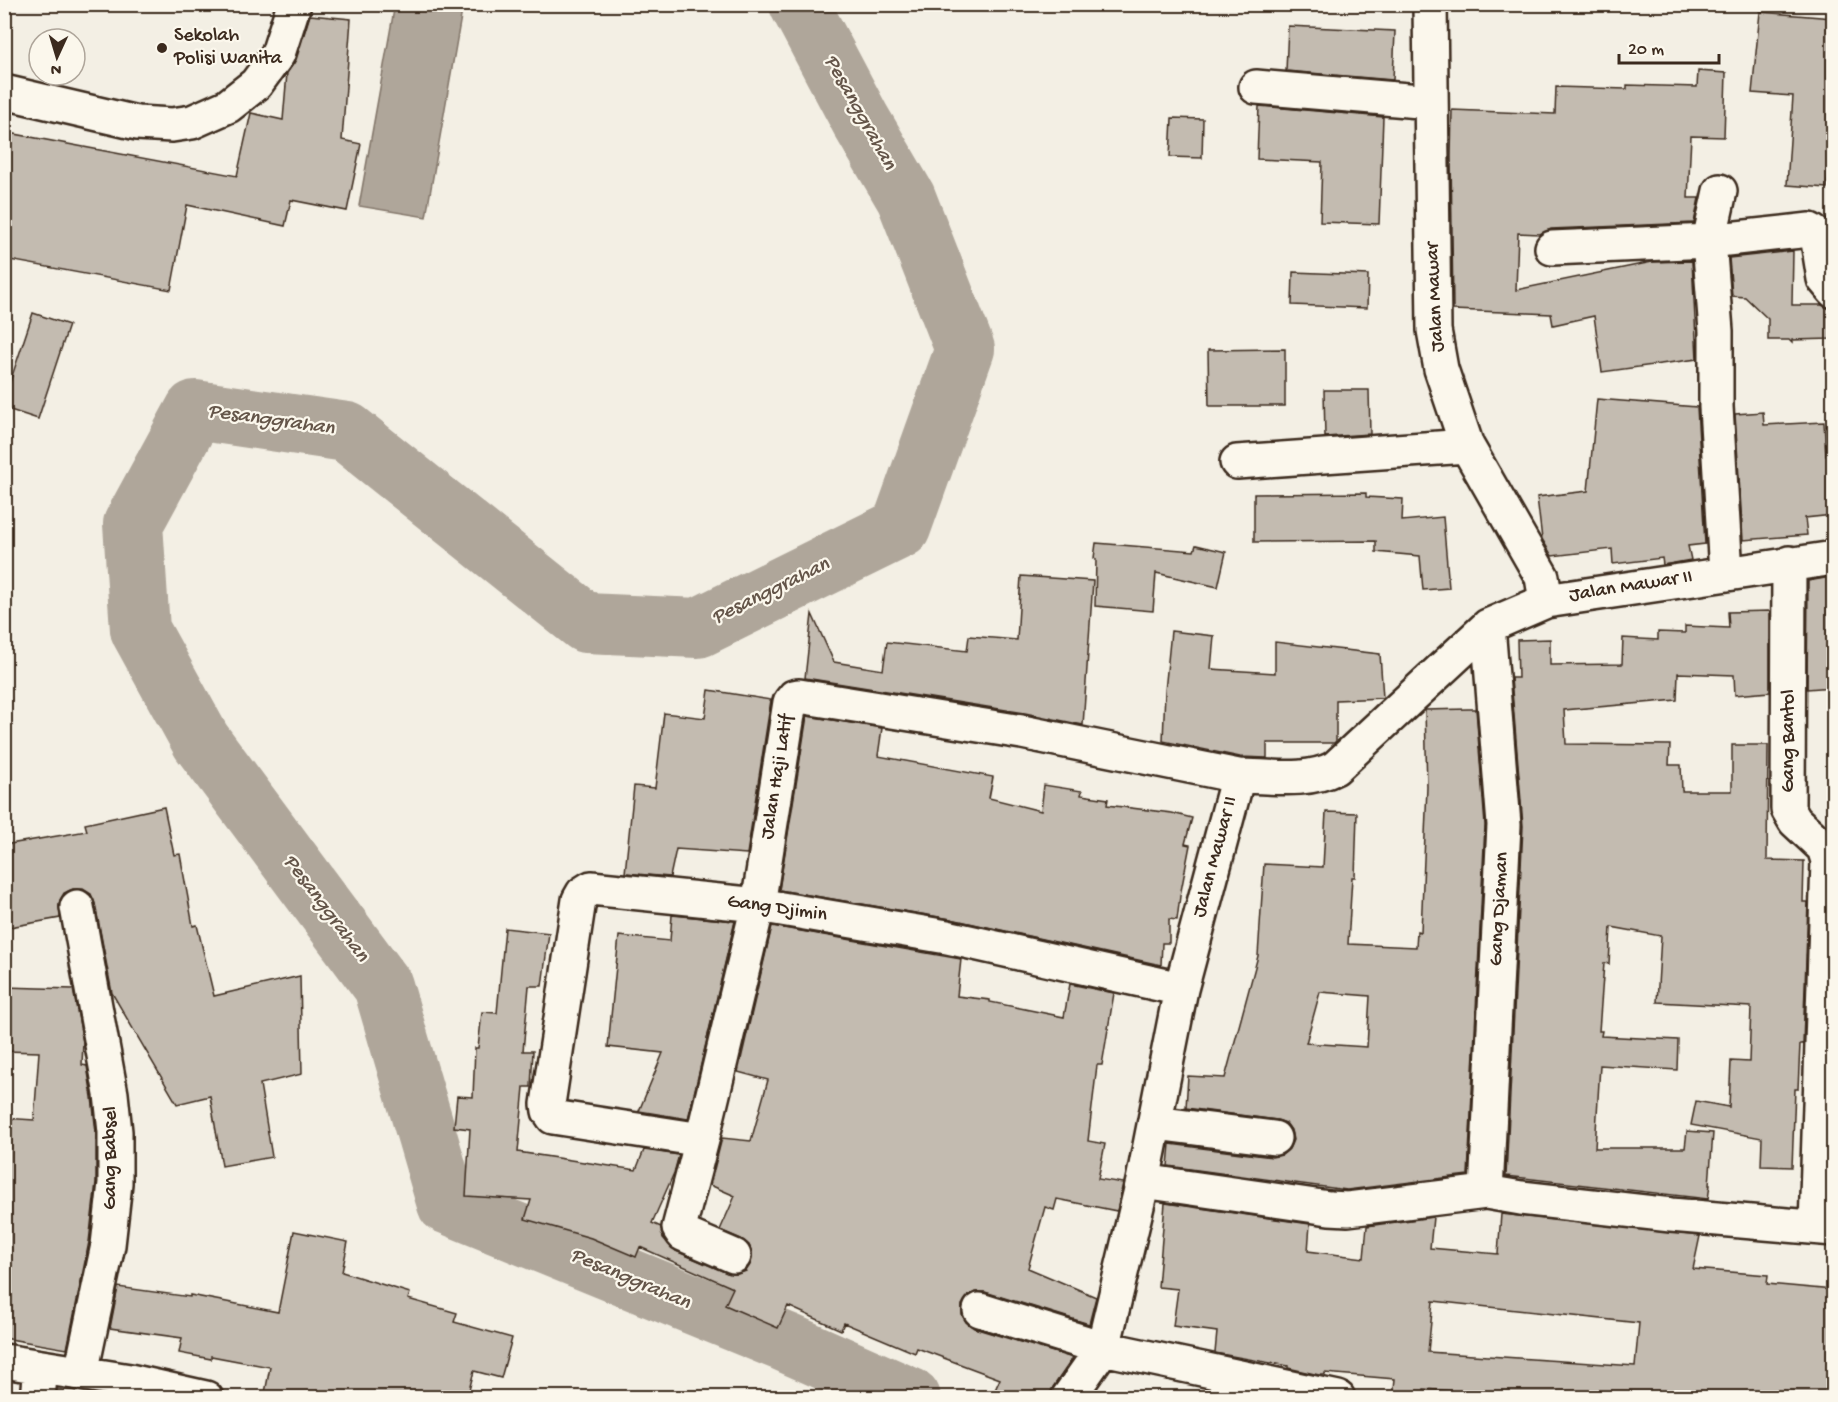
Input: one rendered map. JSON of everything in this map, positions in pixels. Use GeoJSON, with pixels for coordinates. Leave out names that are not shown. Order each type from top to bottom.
{"type":"FeatureCollection","features":[{"type":"Feature","properties":{"kind":"street"},"geometry":{"type":"LineString","coordinates":[[4,92],[137,123],[172,125],[192,122],[228,106],[256,84],[278,54],[294,4]]}},
{"type":"Feature","properties":{"kind":"street","name":"Jalan Mawar"},"geometry":{"type":"LineString","coordinates":[[1430,4],[1434,330],[1441,369],[1467,446],[1542,577],[1546,601]]}},
{"type":"Feature","properties":{"kind":"street"},"geometry":{"type":"LineString","coordinates":[[1256,87],[1431,102]]}},
{"type":"Feature","properties":{"kind":"street"},"geometry":{"type":"LineString","coordinates":[[1720,190],[1710,241],[1716,331],[1716,407],[1726,573]]}},
{"type":"Feature","properties":{"kind":"street"},"geometry":{"type":"LineString","coordinates":[[1552,248],[1710,241],[1808,230],[1814,231],[1817,236],[1824,279],[1833,291]]}},
{"type":"Feature","properties":{"kind":"street"},"geometry":{"type":"LineString","coordinates":[[1238,462],[1467,446]]}},
{"type":"Feature","properties":{"kind":"street","name":"Jalan Mawar II"},"geometry":{"type":"LineString","coordinates":[[1068,1398],[1103,1348],[1143,1180],[1181,989],[1238,776],[1312,776],[1335,768],[1488,626],[1546,601],[1833,558]]}},
{"type":"Feature","properties":{"kind":"street","name":"Gang Bantol"},"geometry":{"type":"LineString","coordinates":[[1789,563],[1788,809],[1790,816],[1818,825],[1828,861],[1825,1228]]}},
{"type":"Feature","properties":{"kind":"street","name":"Gang Djaman"},"geometry":{"type":"LineString","coordinates":[[1486,1192],[1504,825],[1488,626]]}},
{"type":"Feature","properties":{"kind":"street","name":"Jalan Haji Latif"},"geometry":{"type":"LineString","coordinates":[[734,1256],[683,1234],[679,1228],[758,905],[790,702],[794,697],[1022,732],[1238,776]]}},
{"type":"Feature","properties":{"kind":"street","name":"Gang Djimin"},"geometry":{"type":"LineString","coordinates":[[702,1140],[553,1117],[549,1111],[548,1104],[579,900],[583,892],[591,888],[758,905],[948,937],[1181,989]]}},
{"type":"Feature","properties":{"kind":"street","name":"Gang Babsel"},"geometry":{"type":"LineString","coordinates":[[77,907],[111,1094],[115,1132],[115,1183],[108,1245],[81,1373]]}},
{"type":"Feature","properties":{"kind":"street"},"geometry":{"type":"LineString","coordinates":[[1155,1123],[1274,1138]]}},
{"type":"Feature","properties":{"kind":"street"},"geometry":{"type":"LineString","coordinates":[[1143,1180],[1342,1209],[1486,1192],[1671,1215],[1825,1228]]}},
{"type":"Feature","properties":{"kind":"street"},"geometry":{"type":"LineString","coordinates":[[980,1310],[1103,1348],[1338,1398]]}},
{"type":"Feature","properties":{"kind":"street"},"geometry":{"type":"LineString","coordinates":[[4,1361],[39,1382],[81,1373],[128,1389],[206,1398]]}},
{"type":"Feature","properties":{"kind":"shaded area"},"geometry":{"type":"Polygon","coordinates":[[[395,4],[463,5],[426,217],[359,206],[395,4]]]}},
{"type":"Feature","properties":{"kind":"building"},"geometry":{"type":"Polygon","coordinates":[[[1760,12],[1833,18],[1833,107],[1827,188],[1787,185],[1793,96],[1752,93],[1760,12]]]}},
{"type":"Feature","properties":{"kind":"building"},"geometry":{"type":"Polygon","coordinates":[[[310,15],[351,19],[342,140],[361,144],[347,211],[291,200],[285,226],[187,205],[171,290],[4,259],[4,132],[237,176],[251,113],[283,120],[287,73],[296,60],[310,15]]]}},
{"type":"Feature","properties":{"kind":"building"},"geometry":{"type":"Polygon","coordinates":[[[1288,26],[1395,31],[1393,80],[1286,71],[1288,26]]]}},
{"type":"Feature","properties":{"kind":"building"},"geometry":{"type":"Polygon","coordinates":[[[1698,71],[1726,73],[1724,137],[1691,136],[1688,198],[1699,198],[1694,223],[1551,229],[1540,234],[1518,233],[1516,290],[1652,262],[1692,261],[1697,359],[1602,372],[1594,316],[1553,325],[1551,314],[1453,310],[1452,110],[1555,114],[1556,87],[1627,89],[1627,85],[1697,87],[1698,71]]]}},
{"type":"Feature","properties":{"kind":"building"},"geometry":{"type":"Polygon","coordinates":[[[1259,106],[1383,117],[1379,224],[1320,222],[1322,162],[1257,159],[1259,106]]]}},
{"type":"Feature","properties":{"kind":"building"},"geometry":{"type":"Polygon","coordinates":[[[1172,118],[1203,119],[1202,158],[1170,157],[1172,118]]]}},
{"type":"Feature","properties":{"kind":"building"},"geometry":{"type":"Polygon","coordinates":[[[1793,251],[1792,305],[1822,305],[1831,309],[1832,339],[1792,340],[1792,343],[1789,340],[1768,340],[1768,319],[1745,297],[1732,296],[1729,258],[1793,251]]]}},
{"type":"Feature","properties":{"kind":"building"},"geometry":{"type":"Polygon","coordinates":[[[1293,272],[1368,275],[1367,308],[1292,305],[1293,272]]]}},
{"type":"Feature","properties":{"kind":"building"},"geometry":{"type":"Polygon","coordinates":[[[33,313],[69,325],[38,419],[4,408],[4,400],[33,313]]]}},
{"type":"Feature","properties":{"kind":"building"},"geometry":{"type":"Polygon","coordinates":[[[1285,349],[1285,406],[1209,406],[1208,350],[1285,349]]]}},
{"type":"Feature","properties":{"kind":"building"},"geometry":{"type":"Polygon","coordinates":[[[1324,390],[1369,390],[1370,434],[1325,437],[1324,390]]]}},
{"type":"Feature","properties":{"kind":"building"},"geometry":{"type":"Polygon","coordinates":[[[1597,399],[1697,407],[1705,544],[1688,546],[1691,560],[1663,565],[1662,558],[1613,564],[1612,549],[1552,556],[1542,539],[1537,497],[1588,491],[1597,399]]]}},
{"type":"Feature","properties":{"kind":"building"},"geometry":{"type":"Polygon","coordinates":[[[1763,412],[1764,425],[1824,422],[1826,456],[1833,456],[1833,515],[1805,518],[1807,535],[1743,540],[1735,414],[1763,412]]]}},
{"type":"Feature","properties":{"kind":"building"},"geometry":{"type":"Polygon","coordinates":[[[1366,493],[1366,497],[1403,499],[1402,521],[1443,517],[1449,588],[1423,590],[1420,556],[1376,552],[1376,541],[1254,542],[1254,494],[1366,493]]]}},
{"type":"Feature","properties":{"kind":"building"},"geometry":{"type":"Polygon","coordinates":[[[1096,543],[1194,551],[1196,545],[1226,552],[1218,587],[1156,573],[1153,611],[1095,606],[1096,543]]]}},
{"type":"Feature","properties":{"kind":"building"},"geometry":{"type":"Polygon","coordinates":[[[1021,576],[1093,581],[1083,725],[1025,713],[805,678],[812,614],[834,662],[883,670],[887,642],[967,651],[969,636],[1017,640],[1021,576]]]}},
{"type":"Feature","properties":{"kind":"building"},"geometry":{"type":"Polygon","coordinates":[[[1833,577],[1833,687],[1807,689],[1808,581],[1833,577]]]}},
{"type":"Feature","properties":{"kind":"building"},"geometry":{"type":"Polygon","coordinates":[[[1770,611],[1770,692],[1735,695],[1734,675],[1678,673],[1677,700],[1564,710],[1566,744],[1670,745],[1669,765],[1681,765],[1682,791],[1732,791],[1732,745],[1768,745],[1767,860],[1804,861],[1803,902],[1808,902],[1803,1044],[1800,1044],[1798,1089],[1795,1089],[1792,1167],[1761,1166],[1762,1138],[1691,1125],[1696,1101],[1729,1107],[1731,1061],[1749,1062],[1751,1007],[1657,1002],[1661,936],[1611,927],[1609,964],[1604,963],[1599,1031],[1602,1031],[1601,1036],[1678,1040],[1677,1070],[1600,1065],[1595,1148],[1685,1148],[1687,1131],[1713,1133],[1708,1199],[1506,1176],[1523,826],[1511,678],[1518,678],[1517,640],[1550,639],[1550,665],[1622,664],[1623,638],[1658,640],[1658,632],[1685,633],[1685,626],[1729,628],[1728,612],[1770,611]]]}},
{"type":"Feature","properties":{"kind":"building"},"geometry":{"type":"Polygon","coordinates":[[[1171,631],[1214,636],[1211,669],[1275,673],[1275,642],[1380,654],[1383,698],[1336,700],[1336,741],[1334,743],[1267,743],[1267,758],[1240,757],[1163,741],[1171,631]]]}},
{"type":"Feature","properties":{"kind":"building"},"geometry":{"type":"Polygon","coordinates":[[[709,690],[771,700],[747,854],[676,849],[670,877],[625,873],[634,786],[655,788],[664,713],[705,718],[709,690]]]}},
{"type":"Feature","properties":{"kind":"building"},"geometry":{"type":"Polygon","coordinates":[[[1476,709],[1485,825],[1468,1175],[1347,1190],[1168,1166],[1170,1144],[1272,1157],[1282,1155],[1289,1149],[1293,1140],[1291,1130],[1286,1123],[1277,1120],[1186,1108],[1188,1076],[1225,1078],[1258,956],[1264,864],[1323,867],[1326,812],[1357,813],[1355,877],[1352,877],[1348,944],[1416,947],[1417,931],[1421,932],[1427,787],[1425,710],[1476,709]],[[1320,992],[1306,1043],[1367,1047],[1370,996],[1320,992]]]}},
{"type":"Feature","properties":{"kind":"building"},"geometry":{"type":"Polygon","coordinates":[[[807,716],[882,728],[878,756],[993,777],[989,798],[1041,811],[1044,785],[1082,791],[1081,795],[1108,799],[1107,805],[1172,813],[1192,818],[1185,844],[1190,845],[1177,920],[1169,919],[1169,943],[1162,943],[1161,965],[951,919],[779,890],[807,716]]]}},
{"type":"Feature","properties":{"kind":"building"},"geometry":{"type":"Polygon","coordinates":[[[164,807],[174,855],[180,854],[193,926],[197,925],[214,996],[300,976],[302,1074],[260,1084],[272,1157],[222,1166],[210,1096],[177,1104],[112,993],[95,904],[91,894],[83,889],[73,889],[64,893],[60,900],[60,918],[4,928],[4,845],[87,831],[85,824],[164,807]]]}},
{"type":"Feature","properties":{"kind":"building"},"geometry":{"type":"Polygon","coordinates":[[[672,915],[735,921],[688,1119],[639,1111],[663,1053],[608,1047],[619,936],[670,941],[672,915]]]}},
{"type":"Feature","properties":{"kind":"building"},"geometry":{"type":"Polygon","coordinates":[[[772,926],[961,959],[957,996],[990,1000],[990,1002],[1064,1017],[1070,984],[1114,993],[1102,1065],[1097,1065],[1088,1141],[1105,1144],[1098,1179],[1123,1183],[1117,1211],[1057,1199],[1054,1210],[1045,1207],[1028,1268],[1096,1297],[1089,1324],[985,1292],[975,1292],[968,1296],[962,1305],[962,1315],[966,1322],[974,1328],[1073,1358],[1053,1387],[1049,1398],[1012,1398],[995,1390],[1000,1379],[917,1348],[915,1353],[844,1323],[841,1330],[788,1306],[778,1328],[725,1305],[733,1288],[640,1247],[636,1257],[591,1238],[525,1219],[531,1200],[466,1196],[470,1129],[454,1127],[457,1096],[473,1097],[475,1048],[478,1048],[482,1012],[497,1013],[505,928],[549,933],[542,986],[529,986],[523,1051],[533,1051],[531,1087],[524,1087],[518,1152],[636,1170],[644,1150],[679,1155],[674,1173],[652,1223],[661,1227],[663,1238],[676,1251],[727,1273],[737,1274],[746,1271],[751,1263],[752,1253],[749,1245],[720,1230],[735,1196],[710,1185],[722,1138],[751,1141],[768,1080],[738,1072],[772,926]]]}},
{"type":"Feature","properties":{"kind":"building"},"geometry":{"type":"Polygon","coordinates":[[[4,987],[73,989],[83,1042],[82,1065],[87,1066],[96,1133],[96,1182],[89,1242],[67,1349],[4,1338],[4,1118],[34,1120],[39,1052],[4,1051],[4,987]]]}},
{"type":"Feature","properties":{"kind":"building"},"geometry":{"type":"Polygon","coordinates":[[[1165,1203],[1310,1224],[1308,1251],[1364,1258],[1367,1226],[1433,1217],[1430,1248],[1498,1254],[1501,1214],[1700,1236],[1693,1269],[1768,1275],[1767,1284],[1833,1290],[1833,1397],[1783,1393],[1782,1398],[1495,1398],[1495,1394],[1424,1389],[1423,1398],[1393,1398],[1395,1379],[1325,1373],[1325,1375],[1319,1375],[1288,1368],[1288,1366],[1215,1353],[1217,1332],[1173,1326],[1178,1289],[1158,1287],[1165,1203]],[[1433,1301],[1428,1352],[1635,1366],[1639,1323],[1433,1301]]]}},
{"type":"Feature","properties":{"kind":"building"},"geometry":{"type":"Polygon","coordinates":[[[294,1231],[348,1242],[342,1272],[410,1293],[408,1299],[457,1313],[454,1322],[512,1338],[501,1378],[474,1371],[467,1398],[264,1398],[270,1367],[211,1356],[211,1359],[179,1353],[182,1338],[110,1328],[118,1287],[190,1297],[190,1295],[278,1312],[294,1231]]]}},
{"type":"Feature","properties":{"kind":"waterway","name":"Pesanggrahan"},"geometry":{"type":"LineString","coordinates":[[799,4],[861,121],[906,198],[965,349],[901,528],[698,628],[586,623],[347,432],[195,410],[133,524],[140,630],[201,741],[383,986],[447,1204],[785,1342],[911,1398]]}},
{"type":"Feature","properties":{"kind":"place","name":"Sekolah Polisi Wanita"},"geometry":{"type":"Point","coordinates":[162,48]}}]}
